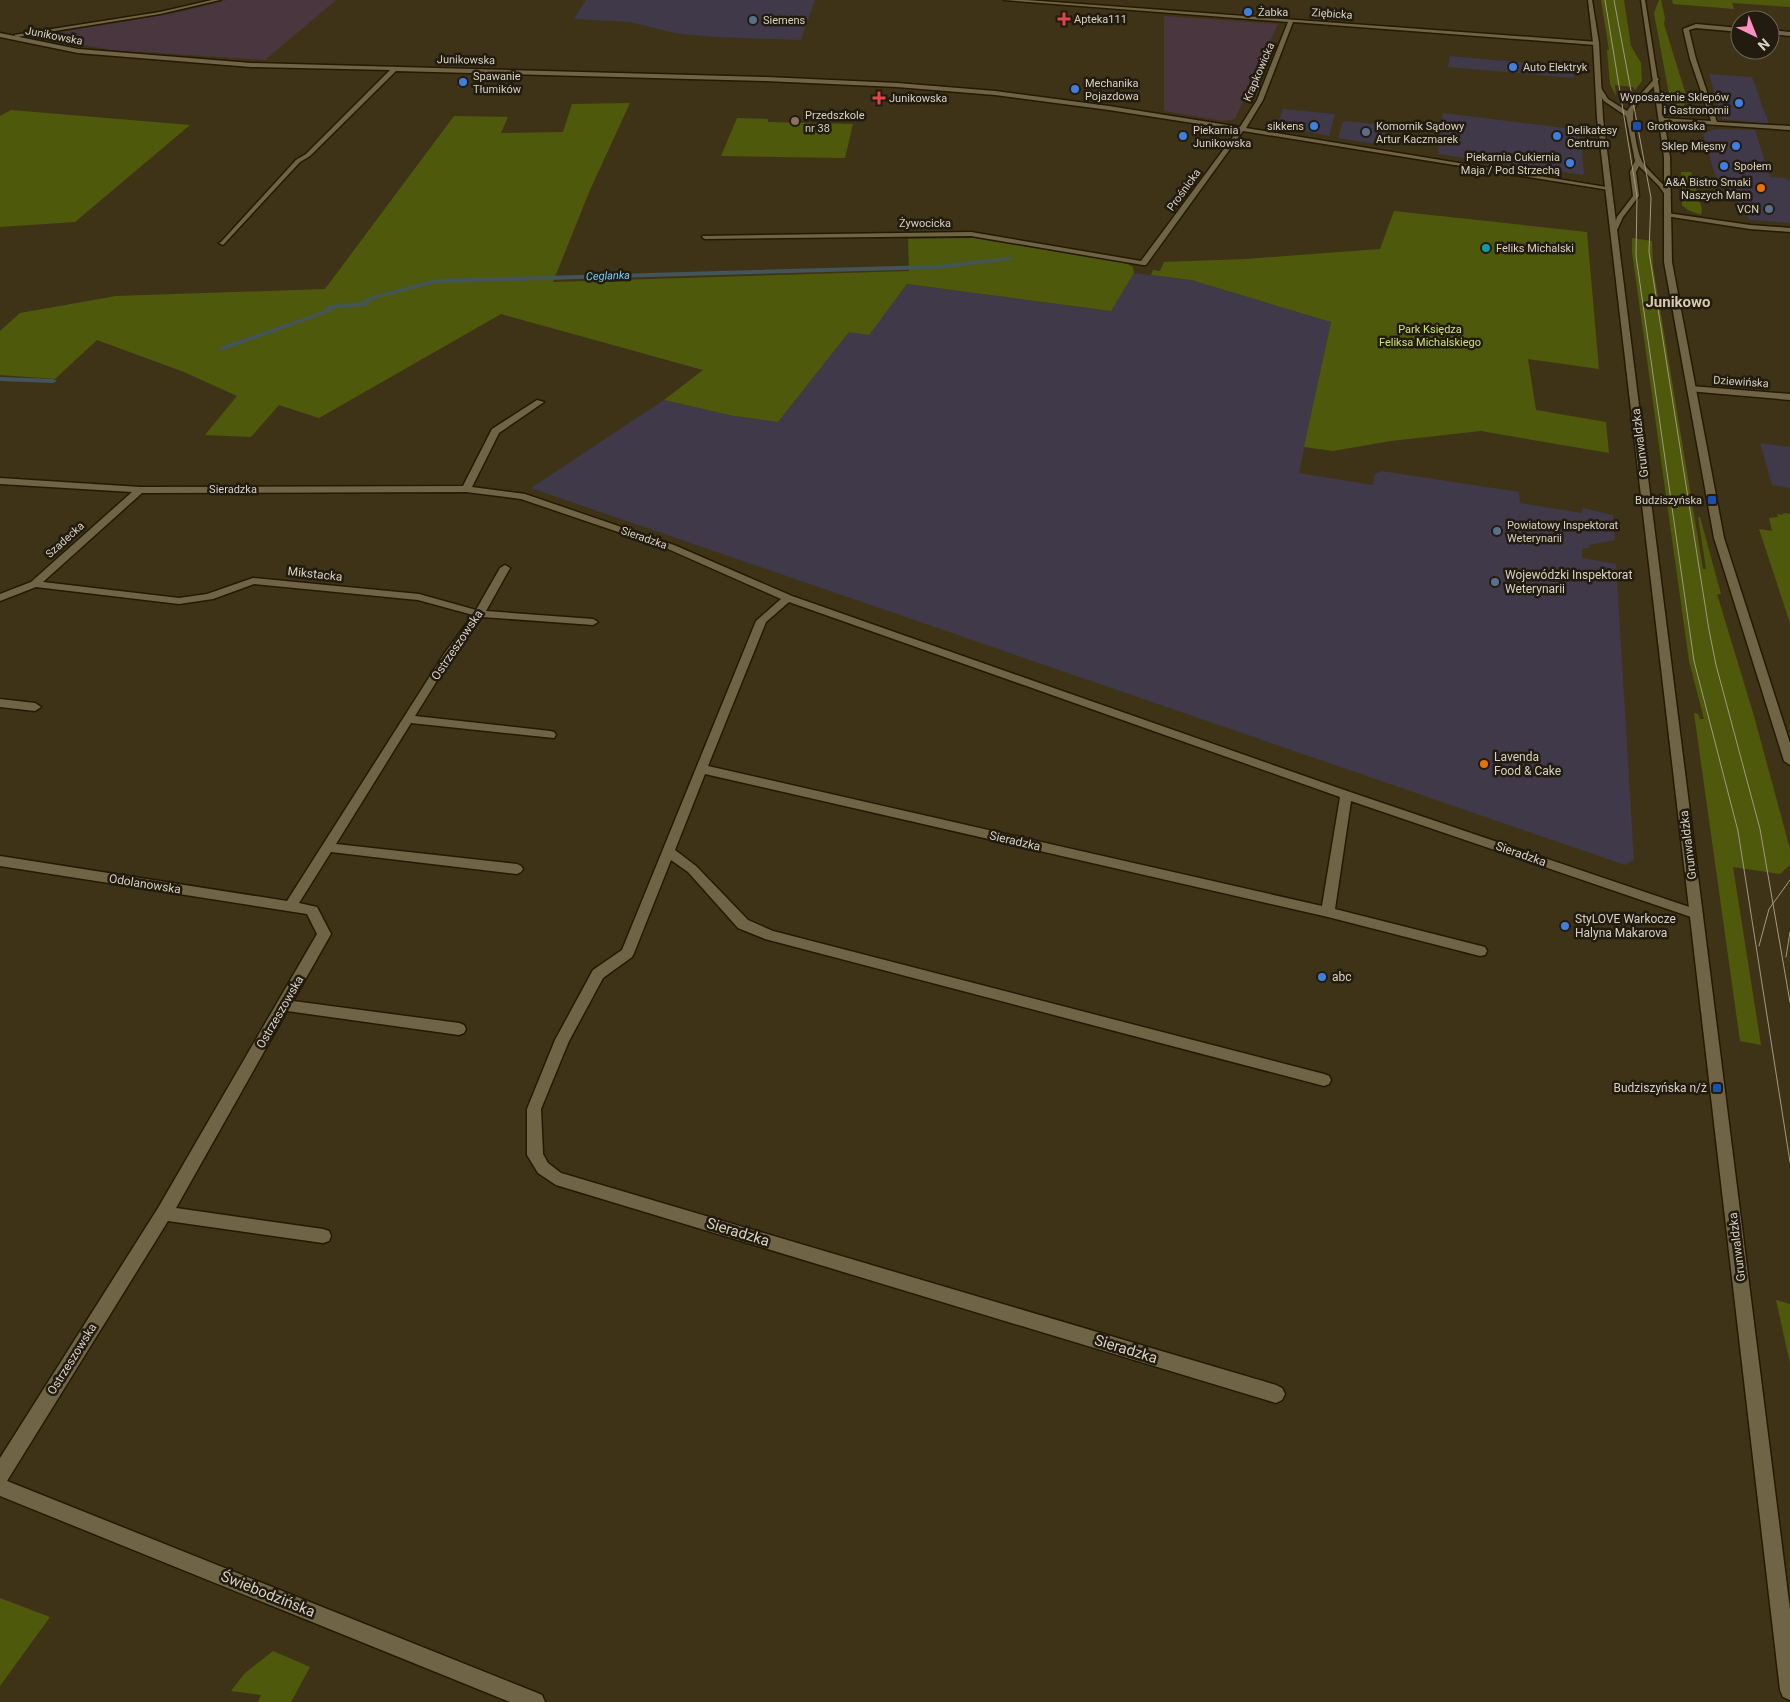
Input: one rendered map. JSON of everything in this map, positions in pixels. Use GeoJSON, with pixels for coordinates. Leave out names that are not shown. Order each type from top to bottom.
{"type":"FeatureCollection","features":[{"type":"Feature","properties":{"kind":"street"},"geometry":{"type":"LineString","coordinates":[[0,36],[9,37],[160,13],[218,0]]}},
{"type":"Feature","properties":{"kind":"street","name":"Ziębicka"},"geometry":{"type":"LineString","coordinates":[[1006,0],[1596,43]]}},
{"type":"Feature","properties":{"kind":"street","name":"Grunwaldzka"},"geometry":{"type":"LineString","coordinates":[[1590,0],[1596,43],[1609,188],[1790,1690]]}},
{"type":"Feature","properties":{"kind":"street"},"geometry":{"type":"LineString","coordinates":[[1643,0],[1668,164],[1668,262],[1719,538],[1790,761]]}},
{"type":"Feature","properties":{"kind":"street","name":"Krapkowicka"},"geometry":{"type":"LineString","coordinates":[[1242,129],[1260,100],[1291,22]]}},
{"type":"Feature","properties":{"kind":"street"},"geometry":{"type":"LineString","coordinates":[[1716,124],[1686,29],[1696,26],[1730,29]]}},
{"type":"Feature","properties":{"kind":"street","name":"Junikowska"},"geometry":{"type":"LineString","coordinates":[[9,37],[100,54],[257,66],[898,85],[1034,97],[1609,188]]}},
{"type":"Feature","properties":{"kind":"street"},"geometry":{"type":"LineString","coordinates":[[223,243],[298,161],[308,155],[395,69]]}},
{"type":"Feature","properties":{"kind":"street"},"geometry":{"type":"LineString","coordinates":[[1656,79],[1652,86],[1631,107],[1629,115],[1638,161],[1665,188],[1668,195]]}},
{"type":"Feature","properties":{"kind":"street"},"geometry":{"type":"LineString","coordinates":[[1599,89],[1606,100],[1629,115]]}},
{"type":"Feature","properties":{"kind":"street"},"geometry":{"type":"LineString","coordinates":[[1662,120],[1790,128]]}},
{"type":"Feature","properties":{"kind":"street","name":"Prośnicka"},"geometry":{"type":"LineString","coordinates":[[1143,263],[1242,129]]}},
{"type":"Feature","properties":{"kind":"street"},"geometry":{"type":"LineString","coordinates":[[1614,229],[1620,217],[1636,196],[1633,172],[1638,161]]}},
{"type":"Feature","properties":{"kind":"street"},"geometry":{"type":"LineString","coordinates":[[1667,215],[1750,227],[1790,230]]}},
{"type":"Feature","properties":{"kind":"street","name":"Żywocicka"},"geometry":{"type":"LineString","coordinates":[[705,237],[971,234],[1143,263]]}},
{"type":"Feature","properties":{"kind":"street","name":"Dziewińska"},"geometry":{"type":"LineString","coordinates":[[1691,389],[1790,397]]}},
{"type":"Feature","properties":{"kind":"street"},"geometry":{"type":"LineString","coordinates":[[466,489],[495,431],[540,402]]}},
{"type":"Feature","properties":{"kind":"street","name":"Sieradzka"},"geometry":{"type":"LineString","coordinates":[[0,481],[140,490],[466,489],[522,496],[672,547],[788,598],[1346,795],[1696,914]]}},
{"type":"Feature","properties":{"kind":"street","name":"Szadecka"},"geometry":{"type":"LineString","coordinates":[[1,596],[35,584],[140,490]]}},
{"type":"Feature","properties":{"kind":"street","name":"Ostrzeszowska"},"geometry":{"type":"LineString","coordinates":[[0,1474],[164,1213],[324,934],[312,910],[290,906],[449,654],[479,614],[505,568]]}},
{"type":"Feature","properties":{"kind":"street","name":"Mikstacka"},"geometry":{"type":"LineString","coordinates":[[35,584],[179,601],[209,597],[253,581],[419,597],[479,614],[593,622]]}},
{"type":"Feature","properties":{"kind":"street","name":"Sieradzka"},"geometry":{"type":"LineString","coordinates":[[788,598],[761,620],[627,953],[598,974],[562,1040],[534,1109],[535,1155],[543,1168],[556,1178],[1276,1394]]}},
{"type":"Feature","properties":{"kind":"street"},"geometry":{"type":"LineString","coordinates":[[0,703],[35,707]]}},
{"type":"Feature","properties":{"kind":"street"},"geometry":{"type":"LineString","coordinates":[[408,718],[550,735]]}},
{"type":"Feature","properties":{"kind":"street","name":"Sieradzka"},"geometry":{"type":"LineString","coordinates":[[702,769],[1328,912],[1480,951]]}},
{"type":"Feature","properties":{"kind":"street"},"geometry":{"type":"LineString","coordinates":[[1328,912],[1346,795]]}},
{"type":"Feature","properties":{"kind":"street"},"geometry":{"type":"LineString","coordinates":[[327,847],[517,869]]}},
{"type":"Feature","properties":{"kind":"street"},"geometry":{"type":"LineString","coordinates":[[668,852],[692,869],[743,924],[770,935],[1324,1080]]}},
{"type":"Feature","properties":{"kind":"street","name":"Odolanowska"},"geometry":{"type":"LineString","coordinates":[[0,861],[290,906]]}},
{"type":"Feature","properties":{"kind":"street"},"geometry":{"type":"LineString","coordinates":[[283,1005],[459,1029]]}},
{"type":"Feature","properties":{"kind":"street"},"geometry":{"type":"LineString","coordinates":[[164,1213],[323,1236]]}},
{"type":"Feature","properties":{"kind":"street","name":"Świebodzińska"},"geometry":{"type":"LineString","coordinates":[[0,1487],[535,1702]]}},
{"type":"Feature","properties":{"kind":"shaded area"},"geometry":{"type":"Polygon","coordinates":[[[227,0],[336,0],[265,60],[112,50],[46,39],[44,35],[181,12],[227,0]]]}},
{"type":"Feature","properties":{"kind":"shaded area"},"geometry":{"type":"Polygon","coordinates":[[[586,0],[815,0],[801,40],[714,37],[674,33],[630,22],[574,19],[586,0]]]}},
{"type":"Feature","properties":{"kind":"shaded area"},"geometry":{"type":"Polygon","coordinates":[[[1164,16],[1278,24],[1235,119],[1223,121],[1164,111],[1164,16]]]}},
{"type":"Feature","properties":{"kind":"shaded area","name":"Auto Elektryk"},"geometry":{"type":"Polygon","coordinates":[[[1450,56],[1573,67],[1574,78],[1448,67],[1450,56]]]}},
{"type":"Feature","properties":{"kind":"shaded area","name":"Wyposażenie Sklepów i Gastronomii"},"geometry":{"type":"Polygon","coordinates":[[[1709,74],[1752,77],[1769,124],[1722,119],[1709,74]]]}},
{"type":"Feature","properties":{"kind":"shaded area"},"geometry":{"type":"Polygon","coordinates":[[[1283,109],[1335,114],[1329,136],[1277,126],[1283,109]]]}},
{"type":"Feature","properties":{"kind":"shaded area"},"geometry":{"type":"Polygon","coordinates":[[[1443,113],[1580,130],[1584,175],[1438,154],[1443,113]]]}},
{"type":"Feature","properties":{"kind":"shaded area"},"geometry":{"type":"Polygon","coordinates":[[[1343,121],[1387,125],[1383,145],[1338,138],[1343,121]]]}},
{"type":"Feature","properties":{"kind":"shaded area"},"geometry":{"type":"Polygon","coordinates":[[[1716,129],[1755,130],[1770,177],[1787,178],[1790,182],[1790,223],[1750,220],[1715,175],[1703,133],[1716,129]]]}},
{"type":"Feature","properties":{"kind":"shaded area"},"geometry":{"type":"Polygon","coordinates":[[[1134,273],[1191,280],[1331,322],[1299,473],[1373,485],[1375,474],[1382,471],[1519,492],[1520,503],[1582,513],[1582,508],[1613,515],[1615,540],[1589,545],[1591,547],[1582,549],[1582,558],[1616,564],[1634,860],[1625,865],[531,488],[664,400],[734,416],[778,422],[849,331],[869,334],[907,284],[1110,311],[1134,273]]]}},
{"type":"Feature","properties":{"kind":"shaded area"},"geometry":{"type":"Polygon","coordinates":[[[1760,443],[1790,447],[1790,488],[1772,485],[1760,443]]]}},
{"type":"Feature","properties":{"kind":"green space"},"geometry":{"type":"Polygon","coordinates":[[[1601,0],[1624,0],[1631,46],[1641,63],[1642,81],[1635,90],[1633,87],[1615,85],[1616,96],[1610,84],[1607,50],[1609,50],[1601,0]]]}},
{"type":"Feature","properties":{"kind":"green space"},"geometry":{"type":"Polygon","coordinates":[[[1659,0],[1661,0],[1665,18],[1664,24],[1686,95],[1683,118],[1672,110],[1654,13],[1659,0]]]}},
{"type":"Feature","properties":{"kind":"green space"},"geometry":{"type":"Polygon","coordinates":[[[1672,0],[1790,0],[1790,7],[1732,3],[1734,9],[1673,4],[1672,0]]]}},
{"type":"Feature","properties":{"kind":"green space"},"geometry":{"type":"Polygon","coordinates":[[[630,103],[590,190],[553,282],[909,271],[908,239],[973,238],[1126,263],[1133,267],[1134,273],[1111,311],[907,284],[869,335],[849,332],[778,422],[734,416],[664,400],[703,370],[501,314],[319,418],[279,405],[251,437],[205,435],[237,396],[184,372],[97,340],[55,379],[0,375],[0,331],[20,313],[116,296],[325,289],[454,116],[508,117],[501,133],[563,132],[572,104],[630,103]]]}},
{"type":"Feature","properties":{"kind":"green space"},"geometry":{"type":"Polygon","coordinates":[[[11,110],[190,125],[75,222],[0,227],[0,116],[11,110]]]}},
{"type":"Feature","properties":{"kind":"green space"},"geometry":{"type":"Polygon","coordinates":[[[737,118],[768,119],[768,122],[853,124],[845,158],[721,156],[737,118]]]}},
{"type":"Feature","properties":{"kind":"green space"},"geometry":{"type":"Polygon","coordinates":[[[1681,172],[1691,172],[1702,209],[1701,215],[1688,210],[1682,205],[1681,172]]]}},
{"type":"Feature","properties":{"kind":"green space","name":"Park Księdza Feliksa Michalskiego"},"geometry":{"type":"Polygon","coordinates":[[[1394,211],[1587,232],[1599,369],[1528,359],[1536,410],[1606,422],[1609,453],[1481,431],[1391,441],[1333,451],[1304,447],[1331,322],[1191,280],[1151,275],[1153,270],[1160,271],[1164,262],[1245,259],[1380,249],[1394,211]]]}},
{"type":"Feature","properties":{"kind":"green space"},"geometry":{"type":"Polygon","coordinates":[[[1632,238],[1652,241],[1653,266],[1703,569],[1706,569],[1698,517],[1700,517],[1721,594],[1717,594],[1754,716],[1790,849],[1790,865],[1780,874],[1733,867],[1761,1045],[1740,1041],[1694,713],[1698,714],[1700,719],[1704,719],[1689,661],[1632,252],[1632,238]]]}},
{"type":"Feature","properties":{"kind":"green space"},"geometry":{"type":"Polygon","coordinates":[[[1783,513],[1790,514],[1790,623],[1759,529],[1772,531],[1769,518],[1778,517],[1777,514],[1783,515],[1783,513]]]}},
{"type":"Feature","properties":{"kind":"green space"},"geometry":{"type":"Polygon","coordinates":[[[1776,1300],[1790,1304],[1790,1363],[1776,1300]]]}},
{"type":"Feature","properties":{"kind":"green space"},"geometry":{"type":"Polygon","coordinates":[[[0,1598],[50,1617],[0,1686],[0,1598]]]}},
{"type":"Feature","properties":{"kind":"green space"},"geometry":{"type":"Polygon","coordinates":[[[273,1651],[310,1667],[291,1702],[258,1702],[261,1695],[231,1691],[245,1673],[273,1651]]]}},
{"type":"Feature","properties":{"kind":"waterway","name":"Ceglanka"},"geometry":{"type":"LineString","coordinates":[[221,348],[318,315],[331,310],[329,307],[332,306],[366,304],[368,299],[436,281],[936,267],[1010,259]]}},
{"type":"Feature","properties":{"kind":"waterway","name":"Ceglanka"},"geometry":{"type":"LineString","coordinates":[[0,379],[53,381]]}},
{"type":"Feature","properties":{"kind":"tram line"},"geometry":{"type":"LineString","coordinates":[[1605,0],[1637,196],[1636,256],[1694,661],[1738,831],[1790,1162]]}},
{"type":"Feature","properties":{"kind":"tram line"},"geometry":{"type":"LineString","coordinates":[[1614,0],[1651,198],[1649,252],[1709,630],[1716,665],[1760,829],[1773,904]]}},
{"type":"Feature","properties":{"kind":"tram line"},"geometry":{"type":"LineString","coordinates":[[1773,904],[1790,880]]}},
{"type":"Feature","properties":{"kind":"tram line"},"geometry":{"type":"LineString","coordinates":[[1759,946],[1769,909],[1773,904]]}},
{"type":"Feature","properties":{"kind":"tram line"},"geometry":{"type":"LineString","coordinates":[[1773,904],[1790,1002]]}},
{"type":"Feature","properties":{"kind":"tram line"},"geometry":{"type":"LineString","coordinates":[[1786,957],[1790,932]]}},
{"type":"Feature","properties":{"kind":"place","name":"Żabka"},"geometry":{"type":"Point","coordinates":[1248,12]}},
{"type":"Feature","properties":{"kind":"place","name":"Apteka111"},"geometry":{"type":"Point","coordinates":[1064,19]}},
{"type":"Feature","properties":{"kind":"place","name":"Siemens"},"geometry":{"type":"Point","coordinates":[753,20]}},
{"type":"Feature","properties":{"kind":"place","name":"Auto Elektryk"},"geometry":{"type":"Point","coordinates":[1513,67]}},
{"type":"Feature","properties":{"kind":"place","name":"Spawanie Tłumików"},"geometry":{"type":"Point","coordinates":[463,82]}},
{"type":"Feature","properties":{"kind":"place","name":"Mechanika Pojazdowa"},"geometry":{"type":"Point","coordinates":[1075,89]}},
{"type":"Feature","properties":{"kind":"place","name":"Junikowska"},"geometry":{"type":"Point","coordinates":[879,98]}},
{"type":"Feature","properties":{"kind":"place","name":"Wyposażenie Sklepów i Gastronomii"},"geometry":{"type":"Point","coordinates":[1739,103]}},
{"type":"Feature","properties":{"kind":"place","name":"Przedszkole nr 38"},"geometry":{"type":"Point","coordinates":[795,121]}},
{"type":"Feature","properties":{"kind":"place","name":"sikkens"},"geometry":{"type":"Point","coordinates":[1314,126]}},
{"type":"Feature","properties":{"kind":"place","name":"Grotkowska"},"geometry":{"type":"Point","coordinates":[1637,126]}},
{"type":"Feature","properties":{"kind":"place","name":"Komornik Sądowy Artur Kaczmarek"},"geometry":{"type":"Point","coordinates":[1366,132]}},
{"type":"Feature","properties":{"kind":"place","name":"Piekarnia Junikowska"},"geometry":{"type":"Point","coordinates":[1183,136]}},
{"type":"Feature","properties":{"kind":"place","name":"Delikatesy Centrum"},"geometry":{"type":"Point","coordinates":[1557,136]}},
{"type":"Feature","properties":{"kind":"place","name":"Sklep Mięsny"},"geometry":{"type":"Point","coordinates":[1736,146]}},
{"type":"Feature","properties":{"kind":"place","name":"Piekarnia Cukiernia Maja / Pod Strzechą"},"geometry":{"type":"Point","coordinates":[1570,163]}},
{"type":"Feature","properties":{"kind":"place","name":"Społem"},"geometry":{"type":"Point","coordinates":[1724,166]}},
{"type":"Feature","properties":{"kind":"place","name":"A&A Bistro Smaki Naszych Mam"},"geometry":{"type":"Point","coordinates":[1761,188]}},
{"type":"Feature","properties":{"kind":"place","name":"VCN"},"geometry":{"type":"Point","coordinates":[1769,209]}},
{"type":"Feature","properties":{"kind":"place","name":"Feliks Michalski"},"geometry":{"type":"Point","coordinates":[1486,248]}},
{"type":"Feature","properties":{"kind":"place","name":"Budziszyńska"},"geometry":{"type":"Point","coordinates":[1712,500]}},
{"type":"Feature","properties":{"kind":"place","name":"Powiatowy Inspektorat Weterynarii"},"geometry":{"type":"Point","coordinates":[1497,531]}},
{"type":"Feature","properties":{"kind":"place","name":"Wojewódzki Inspektorat Weterynarii"},"geometry":{"type":"Point","coordinates":[1495,582]}},
{"type":"Feature","properties":{"kind":"place","name":"Lavenda Food & Cake"},"geometry":{"type":"Point","coordinates":[1484,764]}},
{"type":"Feature","properties":{"kind":"place","name":"StyLOVE Warkocze Halyna Makarova"},"geometry":{"type":"Point","coordinates":[1565,926]}},
{"type":"Feature","properties":{"kind":"place","name":"abc"},"geometry":{"type":"Point","coordinates":[1322,977]}},
{"type":"Feature","properties":{"kind":"place","name":"Budziszyńska n/ż"},"geometry":{"type":"Point","coordinates":[1717,1088]}},
{"type":"Feature","properties":{"kind":"district","name":"Junikowo"},"geometry":{"type":"Point","coordinates":[1678,302]}}]}
